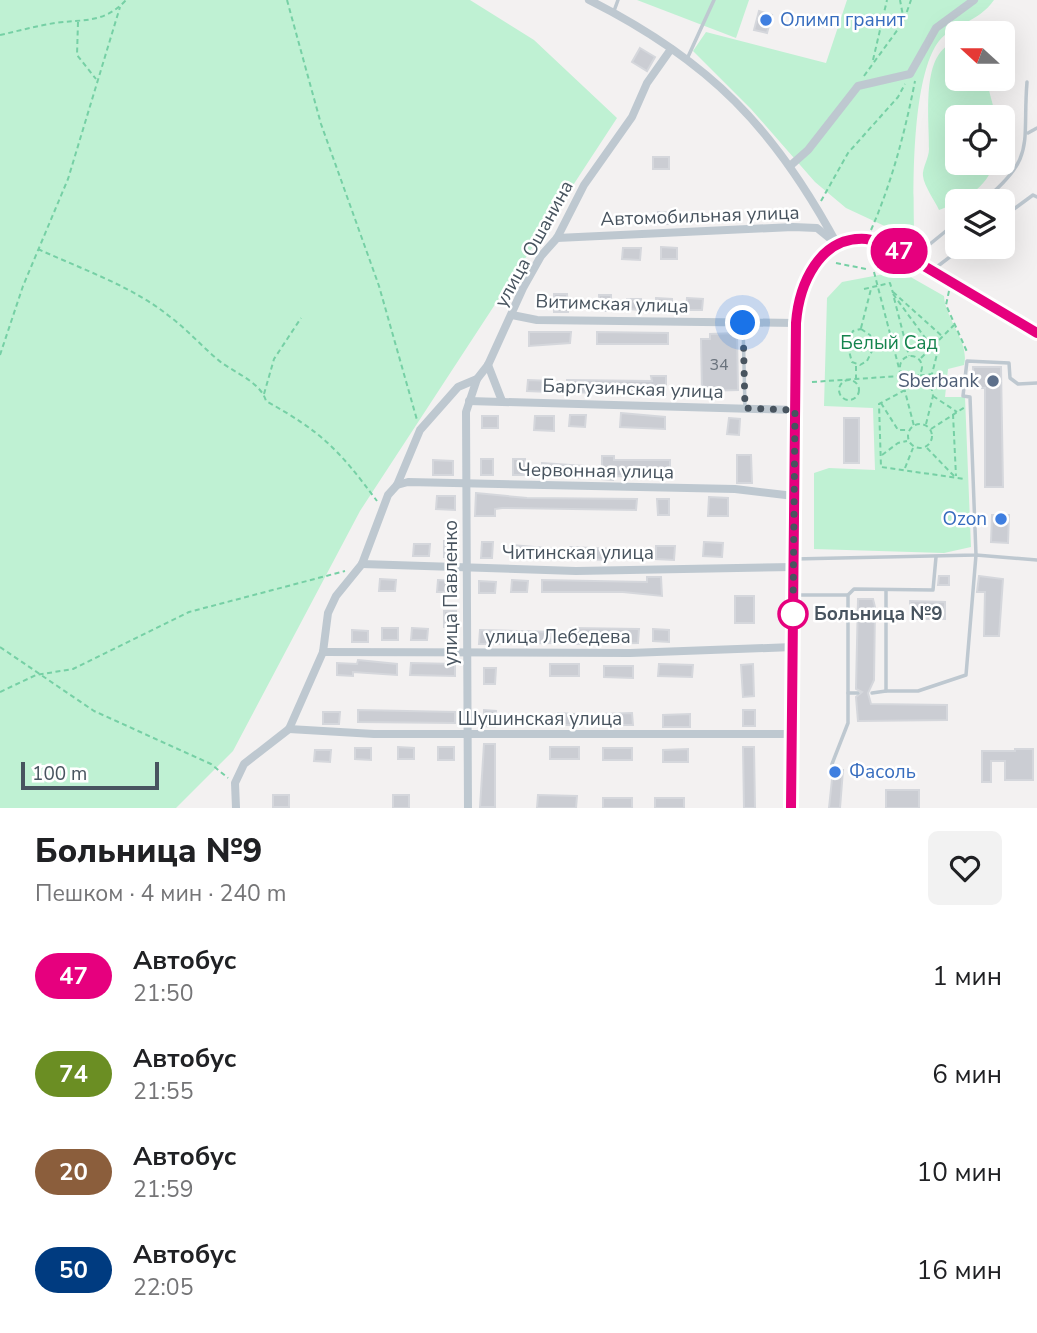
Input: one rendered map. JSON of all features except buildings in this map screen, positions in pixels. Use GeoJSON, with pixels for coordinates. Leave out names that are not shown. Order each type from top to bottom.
{"type":"FeatureCollection","features":[{"type":"Feature","properties":{"kind":"street"},"geometry":{"type":"LineString","coordinates":[[589,0],[687,59],[718,82],[790,166],[838,246]]}},
{"type":"Feature","properties":{"kind":"street"},"geometry":{"type":"LineString","coordinates":[[790,166],[808,150],[858,86],[913,76],[936,28],[974,0]]}},
{"type":"Feature","properties":{"kind":"street","name":"улица Ошанина"},"geometry":{"type":"LineString","coordinates":[[289,729],[323,652],[332,605],[362,564],[388,495],[397,485],[420,430],[458,387],[477,379],[488,365],[541,256],[557,238],[584,186],[632,117],[646,83],[671,50]]}},
{"type":"Feature","properties":{"kind":"street","name":"Автомобильная улица"},"geometry":{"type":"LineString","coordinates":[[557,238],[793,227],[817,228],[838,246]]}},
{"type":"Feature","properties":{"kind":"street"},"geometry":{"type":"LineString","coordinates":[[791,808],[796,323],[797,303],[808,274],[824,254],[838,246],[867,239],[892,247],[907,260],[932,270],[1037,332]]}},
{"type":"Feature","properties":{"kind":"street","name":"Витимская улица"},"geometry":{"type":"LineString","coordinates":[[512,315],[537,320],[796,323]]}},
{"type":"Feature","properties":{"kind":"street"},"geometry":{"type":"LineString","coordinates":[[488,365],[502,401]]}},
{"type":"Feature","properties":{"kind":"street","name":"улица Павленко"},"geometry":{"type":"LineString","coordinates":[[468,808],[466,412],[477,379]]}},
{"type":"Feature","properties":{"kind":"street","name":"Баргузинская улица"},"geometry":{"type":"LineString","coordinates":[[470,401],[795,410]]}},
{"type":"Feature","properties":{"kind":"street","name":"Червонная улица"},"geometry":{"type":"LineString","coordinates":[[397,485],[408,482],[735,489],[794,496]]}},
{"type":"Feature","properties":{"kind":"street","name":"Читинская улица"},"geometry":{"type":"LineString","coordinates":[[362,564],[576,570],[794,563]]}},
{"type":"Feature","properties":{"kind":"street","name":"улица Лебедева"},"geometry":{"type":"LineString","coordinates":[[323,652],[630,653],[793,647]]}},
{"type":"Feature","properties":{"kind":"street"},"geometry":{"type":"LineString","coordinates":[[236,808],[235,783],[254,753],[289,729]]}},
{"type":"Feature","properties":{"kind":"street","name":"Шушинская улица"},"geometry":{"type":"LineString","coordinates":[[289,729],[374,734],[469,735],[792,734]]}},
{"type":"Feature","properties":{"kind":"lane"},"geometry":{"type":"LineString","coordinates":[[613,12],[618,0]]}},
{"type":"Feature","properties":{"kind":"lane"},"geometry":{"type":"LineString","coordinates":[[687,59],[714,0]]}},
{"type":"Feature","properties":{"kind":"lane"},"geometry":{"type":"LineString","coordinates":[[998,189],[1019,164],[1027,133],[1027,82]]}},
{"type":"Feature","properties":{"kind":"lane"},"geometry":{"type":"LineString","coordinates":[[1027,133],[1037,128]]}},
{"type":"Feature","properties":{"kind":"lane"},"geometry":{"type":"LineString","coordinates":[[1015,208],[1033,195],[1037,197]]}},
{"type":"Feature","properties":{"kind":"lane"},"geometry":{"type":"LineString","coordinates":[[907,260],[945,231]]}},
{"type":"Feature","properties":{"kind":"lane"},"geometry":{"type":"LineString","coordinates":[[932,270],[947,259]]}},
{"type":"Feature","properties":{"kind":"lane"},"geometry":{"type":"LineString","coordinates":[[743,323],[745,408]]}},
{"type":"Feature","properties":{"kind":"lane"},"geometry":{"type":"LineString","coordinates":[[872,693],[918,691],[967,675],[976,555],[970,397],[963,396],[967,362],[1009,363],[1010,378],[1017,384],[1037,383]]}},
{"type":"Feature","properties":{"kind":"lane"},"geometry":{"type":"LineString","coordinates":[[794,563],[976,555],[1037,560]]}},
{"type":"Feature","properties":{"kind":"lane"},"geometry":{"type":"LineString","coordinates":[[793,595],[848,595],[854,589],[933,590],[936,557]]}},
{"type":"Feature","properties":{"kind":"lane"},"geometry":{"type":"LineString","coordinates":[[886,590],[886,691]]}},
{"type":"Feature","properties":{"kind":"lane"},"geometry":{"type":"LineString","coordinates":[[832,764],[848,723],[848,595]]}},
{"type":"Feature","properties":{"kind":"lane"},"geometry":{"type":"LineString","coordinates":[[848,693],[859,693]]}},
{"type":"Feature","properties":{"kind":"path"},"geometry":{"type":"LineString","coordinates":[[0,355],[38,249],[68,179],[120,7],[126,0]]}},
{"type":"Feature","properties":{"kind":"path"},"geometry":{"type":"LineString","coordinates":[[287,0],[321,124],[379,286],[420,430]]}},
{"type":"Feature","properties":{"kind":"path"},"geometry":{"type":"LineString","coordinates":[[873,62],[887,0]]}},
{"type":"Feature","properties":{"kind":"path"},"geometry":{"type":"LineString","coordinates":[[900,0],[904,21]]}},
{"type":"Feature","properties":{"kind":"path"},"geometry":{"type":"LineString","coordinates":[[858,86],[904,21],[911,0]]}},
{"type":"Feature","properties":{"kind":"path"},"geometry":{"type":"LineString","coordinates":[[0,35],[56,23],[85,23],[120,7]]}},
{"type":"Feature","properties":{"kind":"path"},"geometry":{"type":"LineString","coordinates":[[78,22],[77,55],[97,80]]}},
{"type":"Feature","properties":{"kind":"path"},"geometry":{"type":"LineString","coordinates":[[817,208],[848,153],[913,76]]}},
{"type":"Feature","properties":{"kind":"path"},"geometry":{"type":"LineString","coordinates":[[867,239],[884,201],[906,127],[913,76]]}},
{"type":"Feature","properties":{"kind":"path"},"geometry":{"type":"LineString","coordinates":[[38,249],[139,297],[169,315],[202,348],[264,395]]}},
{"type":"Feature","properties":{"kind":"path"},"geometry":{"type":"LineString","coordinates":[[879,266],[907,260]]}},
{"type":"Feature","properties":{"kind":"path"},"geometry":{"type":"LineString","coordinates":[[836,263],[866,269]]}},
{"type":"Feature","properties":{"kind":"path"},"geometry":{"type":"LineString","coordinates":[[874,272],[914,426]]}},
{"type":"Feature","properties":{"kind":"path"},"geometry":{"type":"LineString","coordinates":[[863,289],[890,283],[909,356]]}},
{"type":"Feature","properties":{"kind":"path"},"geometry":{"type":"LineString","coordinates":[[861,329],[872,287]]}},
{"type":"Feature","properties":{"kind":"path"},"geometry":{"type":"LineString","coordinates":[[949,291],[946,305],[971,362]]}},
{"type":"Feature","properties":{"kind":"path"},"geometry":{"type":"LineString","coordinates":[[893,293],[943,337]]}},
{"type":"Feature","properties":{"kind":"path"},"geometry":{"type":"LineString","coordinates":[[893,293],[937,358],[932,374],[933,396],[925,425]]}},
{"type":"Feature","properties":{"kind":"path"},"geometry":{"type":"LineString","coordinates":[[300,318],[274,359],[264,395],[266,401],[309,425],[340,452],[383,509]]}},
{"type":"Feature","properties":{"kind":"path"},"geometry":{"type":"LineString","coordinates":[[919,359],[955,324]]}},
{"type":"Feature","properties":{"kind":"path"},"geometry":{"type":"LineString","coordinates":[[856,379],[856,365],[849,357],[847,344],[850,333],[861,329]]}},
{"type":"Feature","properties":{"kind":"path"},"geometry":{"type":"LineString","coordinates":[[856,365],[867,362],[874,347],[870,335],[861,329]]}},
{"type":"Feature","properties":{"kind":"path"},"geometry":{"type":"LineString","coordinates":[[899,369],[903,359],[909,356],[919,359]]}},
{"type":"Feature","properties":{"kind":"path"},"geometry":{"type":"LineString","coordinates":[[916,377],[922,366],[919,359]]}},
{"type":"Feature","properties":{"kind":"path"},"geometry":{"type":"LineString","coordinates":[[899,369],[904,376],[916,377],[931,385]]}},
{"type":"Feature","properties":{"kind":"path"},"geometry":{"type":"LineString","coordinates":[[916,377],[932,374]]}},
{"type":"Feature","properties":{"kind":"path"},"geometry":{"type":"LineString","coordinates":[[921,379],[925,375]]}},
{"type":"Feature","properties":{"kind":"path"},"geometry":{"type":"LineString","coordinates":[[812,382],[901,376]]}},
{"type":"Feature","properties":{"kind":"path"},"geometry":{"type":"LineString","coordinates":[[849,379],[858,384],[859,390],[857,396],[848,400],[839,391],[841,384],[849,379]]}},
{"type":"Feature","properties":{"kind":"path"},"geometry":{"type":"LineString","coordinates":[[881,402],[905,390]]}},
{"type":"Feature","properties":{"kind":"path"},"geometry":{"type":"LineString","coordinates":[[933,396],[957,412]]}},
{"type":"Feature","properties":{"kind":"path"},"geometry":{"type":"LineString","coordinates":[[881,402],[898,430],[925,425],[930,429],[932,441],[926,447],[913,447]]}},
{"type":"Feature","properties":{"kind":"path"},"geometry":{"type":"LineString","coordinates":[[881,402],[880,467],[973,480]]}},
{"type":"Feature","properties":{"kind":"path"},"geometry":{"type":"LineString","coordinates":[[930,429],[970,404]]}},
{"type":"Feature","properties":{"kind":"path"},"geometry":{"type":"LineString","coordinates":[[953,414],[956,477]]}},
{"type":"Feature","properties":{"kind":"path"},"geometry":{"type":"LineString","coordinates":[[909,430],[908,440],[913,447]]}},
{"type":"Feature","properties":{"kind":"path"},"geometry":{"type":"LineString","coordinates":[[880,456],[898,443],[908,440]]}},
{"type":"Feature","properties":{"kind":"path"},"geometry":{"type":"LineString","coordinates":[[904,470],[913,447]]}},
{"type":"Feature","properties":{"kind":"path"},"geometry":{"type":"LineString","coordinates":[[926,447],[956,477]]}},
{"type":"Feature","properties":{"kind":"path"},"geometry":{"type":"LineString","coordinates":[[0,692],[36,675],[74,668],[189,612],[233,598],[320,579],[362,564]]}},
{"type":"Feature","properties":{"kind":"path"},"geometry":{"type":"LineString","coordinates":[[0,647],[36,675],[94,712],[211,764],[235,783]]}},
{"type":"Feature","properties":{"kind":"green space"},"geometry":{"type":"Polygon","coordinates":[[[0,0],[470,0],[534,40],[617,118],[360,511],[233,751],[176,808],[0,808],[0,0]]]}},
{"type":"Feature","properties":{"kind":"green space"},"geometry":{"type":"Polygon","coordinates":[[[637,0],[749,0],[736,38],[637,0]]]}},
{"type":"Feature","properties":{"kind":"green space"},"geometry":{"type":"Polygon","coordinates":[[[847,0],[994,0],[981,14],[969,21],[945,21],[945,35],[930,57],[916,131],[914,229],[906,236],[846,208],[815,182],[751,109],[693,51],[706,32],[826,63],[847,0]]]}},
{"type":"Feature","properties":{"kind":"green space"},"geometry":{"type":"Polygon","coordinates":[[[945,48],[945,91],[989,91],[993,105],[945,105],[945,175],[988,175],[977,189],[945,189],[945,208],[939,210],[923,176],[929,149],[929,88],[937,58],[945,48]]]}},
{"type":"Feature","properties":{"kind":"green space","name":"Белый Сад"},"geometry":{"type":"Polygon","coordinates":[[[900,271],[944,296],[948,313],[964,348],[964,365],[948,369],[945,397],[965,397],[971,547],[944,553],[814,549],[814,473],[829,468],[875,470],[873,408],[824,406],[827,298],[842,282],[900,271]]]}},
{"type":"Feature","properties":{"kind":"bus line","name":"47"},"geometry":{"type":"LineString","coordinates":[[791,808],[796,323],[797,303],[808,274],[824,254],[850,240],[867,239],[892,247],[1037,333]]}},
{"type":"Feature","properties":{"kind":"place","name":"Олимп гранит"},"geometry":{"type":"Point","coordinates":[766,20]}},
{"type":"Feature","properties":{"kind":"place","name":"Sberbank"},"geometry":{"type":"Point","coordinates":[993,381]}},
{"type":"Feature","properties":{"kind":"place","name":"Ozon"},"geometry":{"type":"Point","coordinates":[1001,519]}},
{"type":"Feature","properties":{"kind":"place","name":"Больница №9"},"geometry":{"type":"Point","coordinates":[793,614]}},
{"type":"Feature","properties":{"kind":"place","name":"Фасоль"},"geometry":{"type":"Point","coordinates":[835,772]}},
{"type":"Feature","properties":{"kind":"route"},"geometry":{"type":"LineString","coordinates":[[743,323],[745,408],[795,410],[793,614]]}}]}
